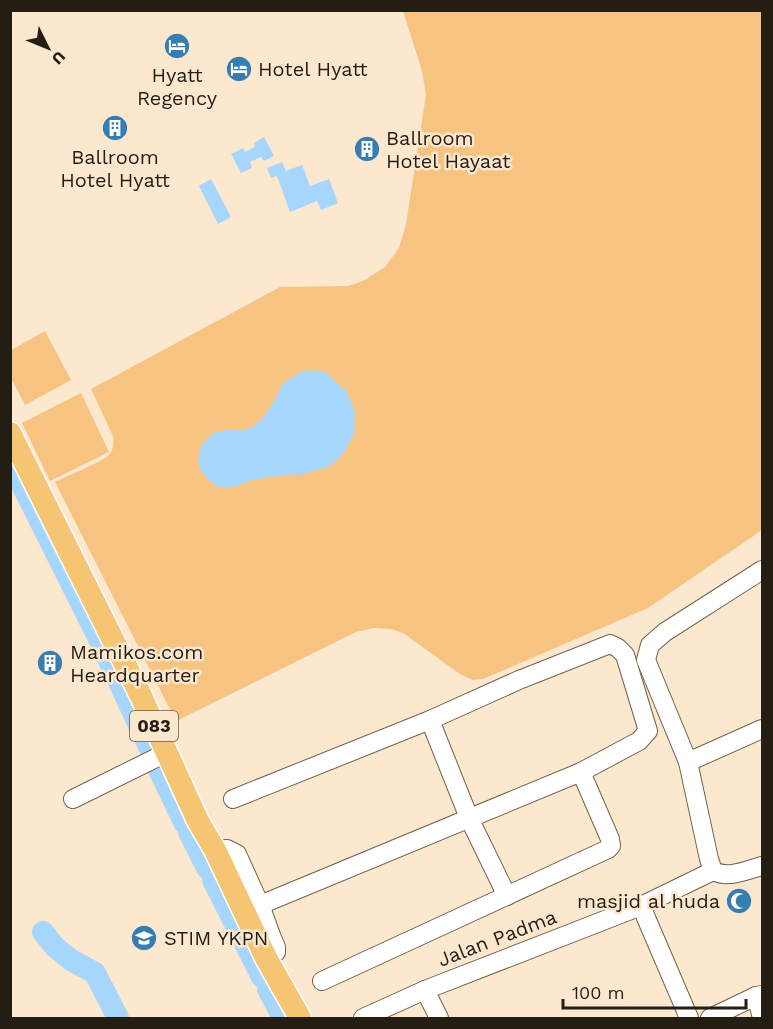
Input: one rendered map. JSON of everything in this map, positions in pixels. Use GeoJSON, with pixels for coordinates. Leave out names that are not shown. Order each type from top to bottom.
{"type":"FeatureCollection","features":[{"type":"Feature","properties":{"kind":"main road","name":"083"},"geometry":{"type":"LineString","coordinates":[[10,433],[141,696],[198,821],[215,850],[266,958],[300,1018]]}},
{"type":"Feature","properties":{"kind":"street"},"geometry":{"type":"LineString","coordinates":[[762,571],[665,632],[650,645],[646,660],[688,762],[713,871],[720,875],[728,875],[762,866]]}},
{"type":"Feature","properties":{"kind":"street"},"geometry":{"type":"LineString","coordinates":[[234,799],[610,644],[625,655],[648,731],[639,741],[581,772],[260,905]]}},
{"type":"Feature","properties":{"kind":"street"},"geometry":{"type":"LineString","coordinates":[[430,720],[469,818],[507,896]]}},
{"type":"Feature","properties":{"kind":"street"},"geometry":{"type":"LineString","coordinates":[[688,762],[762,729]]}},
{"type":"Feature","properties":{"kind":"street"},"geometry":{"type":"LineString","coordinates":[[73,799],[166,753]]}},
{"type":"Feature","properties":{"kind":"street"},"geometry":{"type":"LineString","coordinates":[[322,981],[608,849],[611,846],[610,839],[581,772]]}},
{"type":"Feature","properties":{"kind":"street"},"geometry":{"type":"LineString","coordinates":[[215,850],[226,849],[237,854],[276,947],[276,951],[266,958]]}},
{"type":"Feature","properties":{"kind":"street","name":"Jalan Padma"},"geometry":{"type":"LineString","coordinates":[[363,1018],[425,990],[641,906],[713,871]]}},
{"type":"Feature","properties":{"kind":"street"},"geometry":{"type":"LineString","coordinates":[[641,906],[689,1018]]}},
{"type":"Feature","properties":{"kind":"street"},"geometry":{"type":"LineString","coordinates":[[425,990],[439,1018]]}},
{"type":"Feature","properties":{"kind":"street"},"geometry":{"type":"LineString","coordinates":[[710,1018],[759,996],[762,1018]]}},
{"type":"Feature","properties":{"kind":"shaded area"},"geometry":{"type":"Polygon","coordinates":[[[403,11],[762,11],[762,530],[648,608],[483,679],[473,680],[460,674],[403,633],[391,629],[374,628],[356,632],[176,721],[55,482],[100,461],[112,450],[113,436],[91,389],[280,287],[349,286],[365,280],[385,267],[399,248],[406,224],[426,95],[422,71],[403,11]]]}},
{"type":"Feature","properties":{"kind":"shaded area"},"geometry":{"type":"Polygon","coordinates":[[[45,331],[71,380],[25,405],[11,378],[11,350],[45,331]]]}},
{"type":"Feature","properties":{"kind":"shaded area"},"geometry":{"type":"Polygon","coordinates":[[[81,393],[109,452],[50,481],[22,423],[81,393]]]}},
{"type":"Feature","properties":{"kind":"water"},"geometry":{"type":"Polygon","coordinates":[[[264,137],[274,156],[264,161],[261,157],[250,162],[252,168],[241,173],[231,154],[243,148],[245,152],[255,147],[254,143],[264,137]]]}},
{"type":"Feature","properties":{"kind":"water"},"geometry":{"type":"Polygon","coordinates":[[[282,162],[286,171],[302,165],[310,186],[329,179],[338,203],[321,210],[317,201],[290,212],[277,176],[271,178],[267,168],[282,162]]]}},
{"type":"Feature","properties":{"kind":"water"},"geometry":{"type":"Polygon","coordinates":[[[211,179],[231,217],[218,224],[199,186],[211,179]]]}},
{"type":"Feature","properties":{"kind":"water"},"geometry":{"type":"Polygon","coordinates":[[[304,370],[325,372],[347,392],[355,412],[354,434],[342,456],[328,467],[304,474],[249,481],[233,488],[218,487],[210,481],[201,471],[198,461],[201,446],[213,433],[246,430],[255,425],[271,406],[283,383],[304,370]]]}},
{"type":"Feature","properties":{"kind":"waterway"},"geometry":{"type":"LineString","coordinates":[[10,461],[100,641],[152,753]]}},
{"type":"Feature","properties":{"kind":"waterway"},"geometry":{"type":"LineString","coordinates":[[158,768],[184,822]]}},
{"type":"Feature","properties":{"kind":"waterway"},"geometry":{"type":"LineString","coordinates":[[189,832],[207,868]]}},
{"type":"Feature","properties":{"kind":"waterway"},"geometry":{"type":"LineString","coordinates":[[213,880],[262,977]]}},
{"type":"Feature","properties":{"kind":"waterway"},"geometry":{"type":"LineString","coordinates":[[43,932],[55,947],[71,960],[95,973],[118,1018]]}},
{"type":"Feature","properties":{"kind":"waterway"},"geometry":{"type":"LineString","coordinates":[[268,989],[283,1018]]}},
{"type":"Feature","properties":{"kind":"place","name":"Hyatt Regency"},"geometry":{"type":"Point","coordinates":[177,46]}},
{"type":"Feature","properties":{"kind":"place","name":"Hotel Hyatt"},"geometry":{"type":"Point","coordinates":[239,69]}},
{"type":"Feature","properties":{"kind":"place","name":"Ballroom Hotel Hyatt"},"geometry":{"type":"Point","coordinates":[115,128]}},
{"type":"Feature","properties":{"kind":"place","name":"Ballroom Hotel Hayaat"},"geometry":{"type":"Point","coordinates":[367,149]}},
{"type":"Feature","properties":{"kind":"place","name":"Mamikos.com Heardquarter"},"geometry":{"type":"Point","coordinates":[50,663]}},
{"type":"Feature","properties":{"kind":"place","name":"masjid al huda"},"geometry":{"type":"Point","coordinates":[739,901]}},
{"type":"Feature","properties":{"kind":"place","name":"STIM YKPN"},"geometry":{"type":"Point","coordinates":[144,938]}}]}
